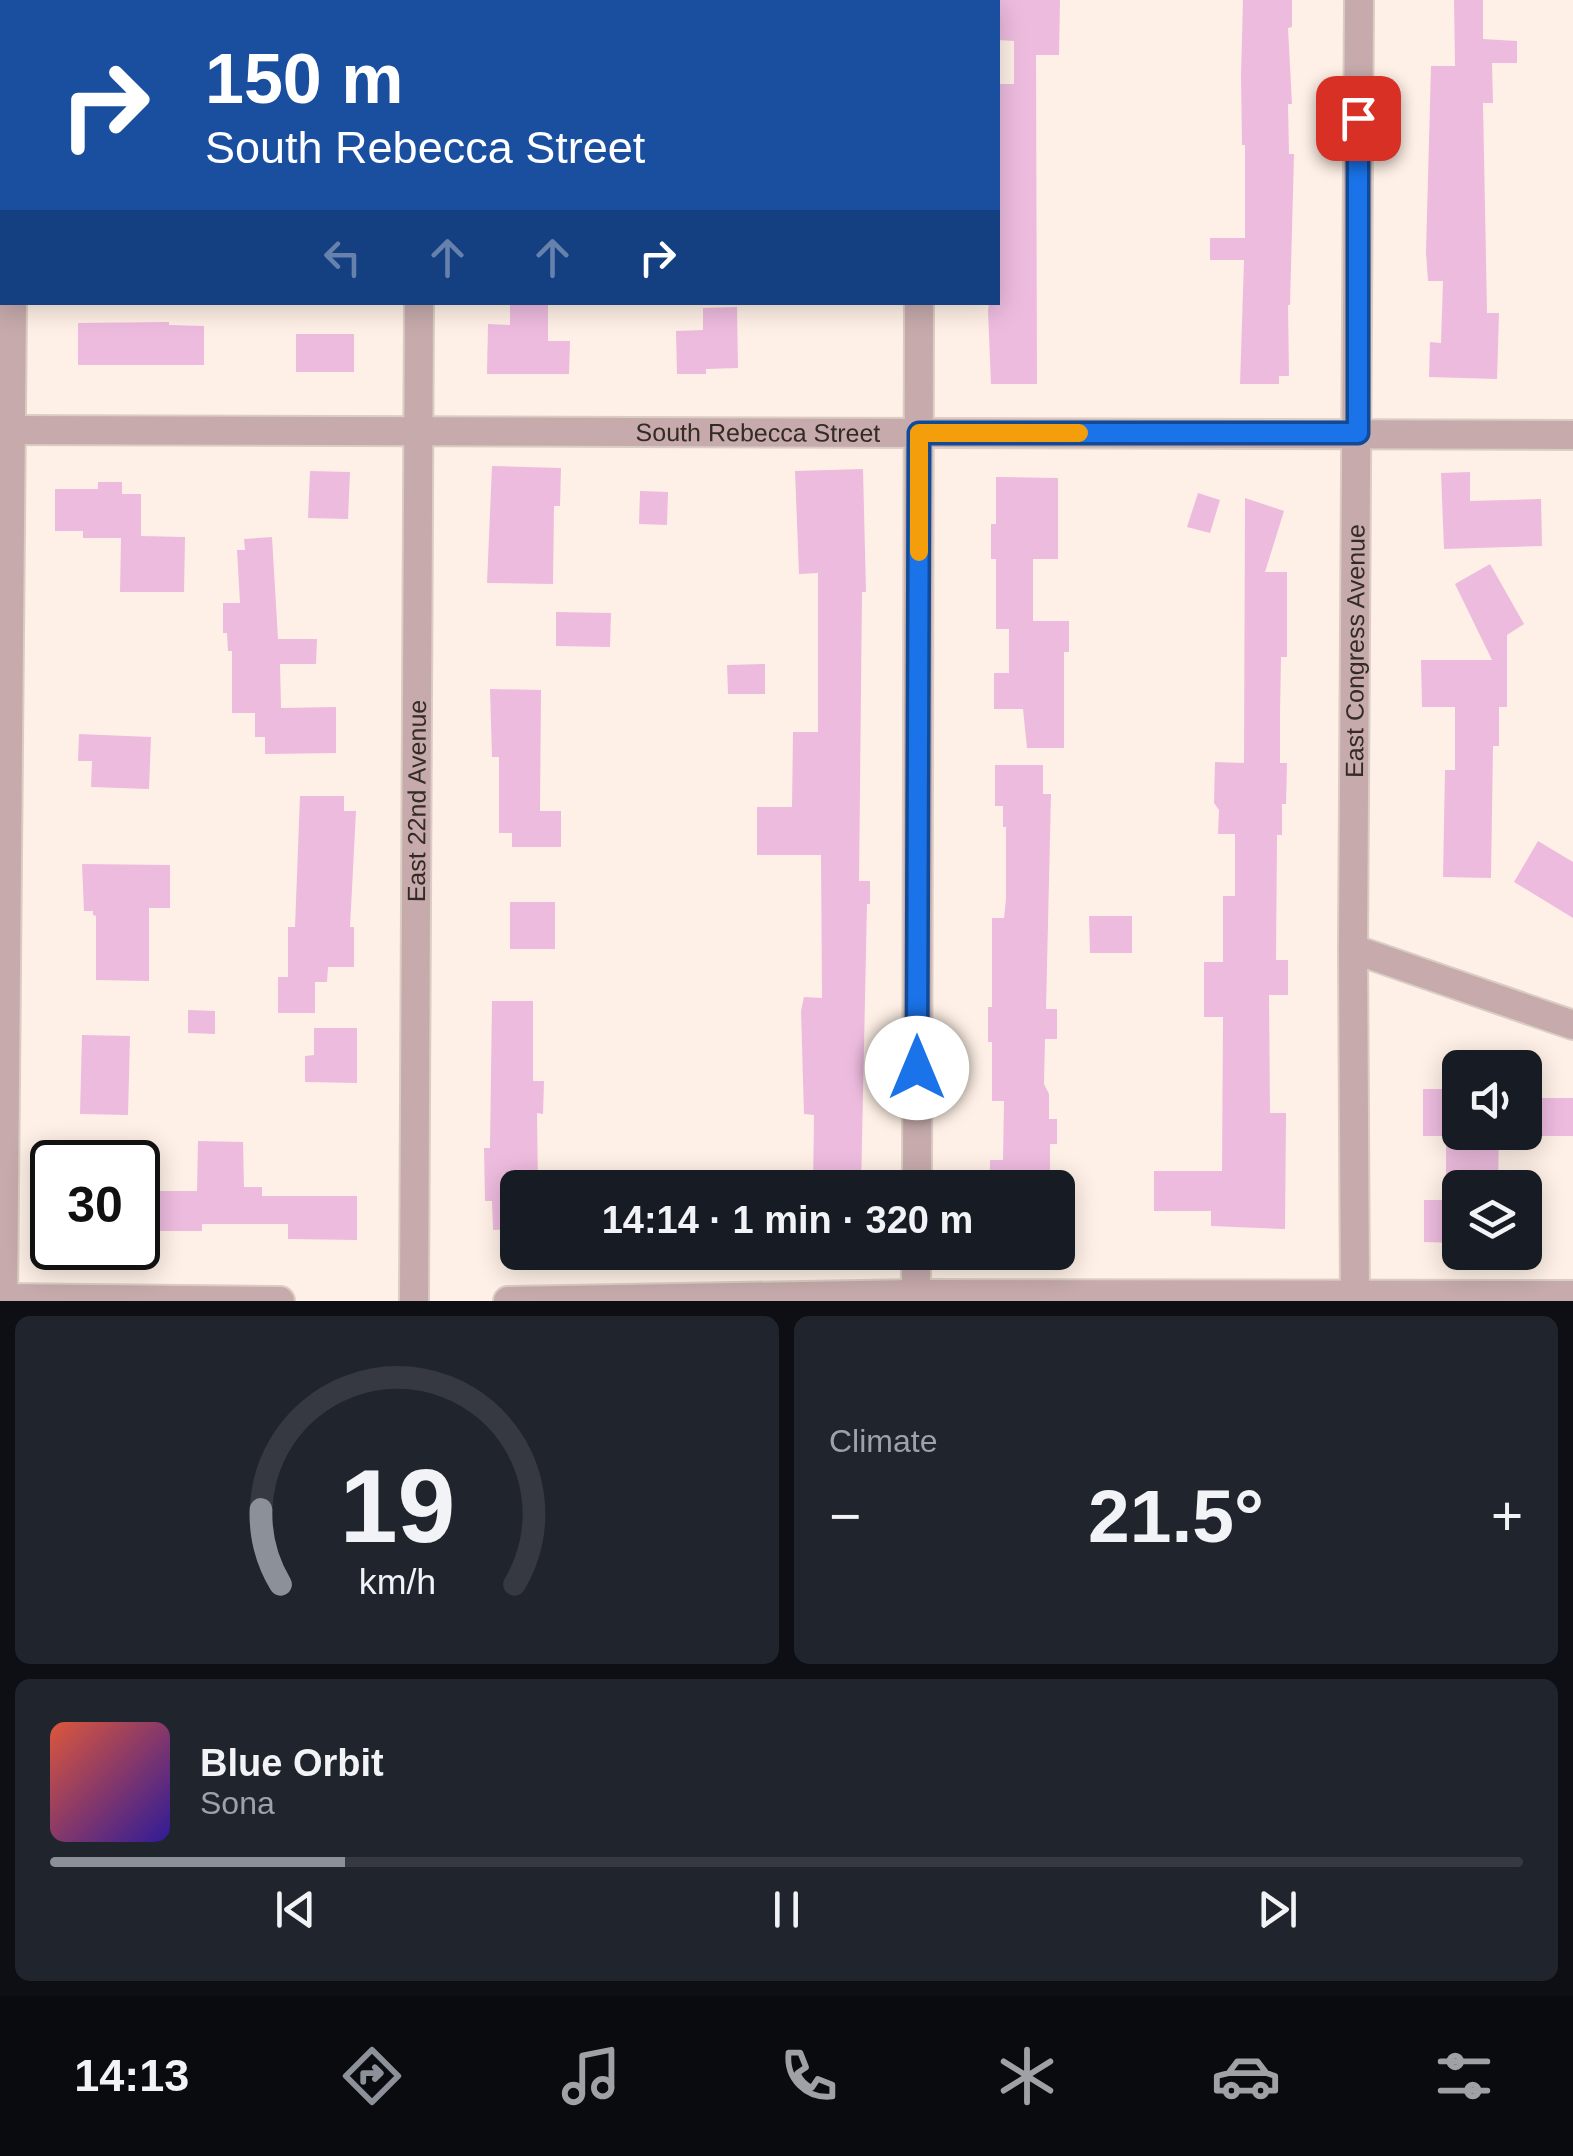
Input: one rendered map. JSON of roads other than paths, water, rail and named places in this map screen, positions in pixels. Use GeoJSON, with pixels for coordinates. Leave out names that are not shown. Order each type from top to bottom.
{"type":"FeatureCollection","features":[{"type":"Feature","properties":{"kind":"street","name":"East Congress Avenue"},"geometry":{"type":"LineString","coordinates":[[1356,1298],[1353,949],[1359,0]]}},
{"type":"Feature","properties":{"kind":"street"},"geometry":{"type":"LineString","coordinates":[[12,305],[6,430],[2,1299],[280,1301]]}},
{"type":"Feature","properties":{"kind":"street","name":"East 22nd Avenue"},"geometry":{"type":"LineString","coordinates":[[414,1301],[420,305]]}},
{"type":"Feature","properties":{"kind":"street"},"geometry":{"type":"LineString","coordinates":[[917,1170],[919,305]]}},
{"type":"Feature","properties":{"kind":"street","name":"South Rebecca Street"},"geometry":{"type":"LineString","coordinates":[[6,430],[1573,435]]}},
{"type":"Feature","properties":{"kind":"street"},"geometry":{"type":"LineString","coordinates":[[1353,949],[1573,1025]]}},
{"type":"Feature","properties":{"kind":"street"},"geometry":{"type":"LineString","coordinates":[[916,1270],[916,1298]]}},
{"type":"Feature","properties":{"kind":"street"},"geometry":{"type":"LineString","coordinates":[[508,1301],[1573,1296]]}}]}
